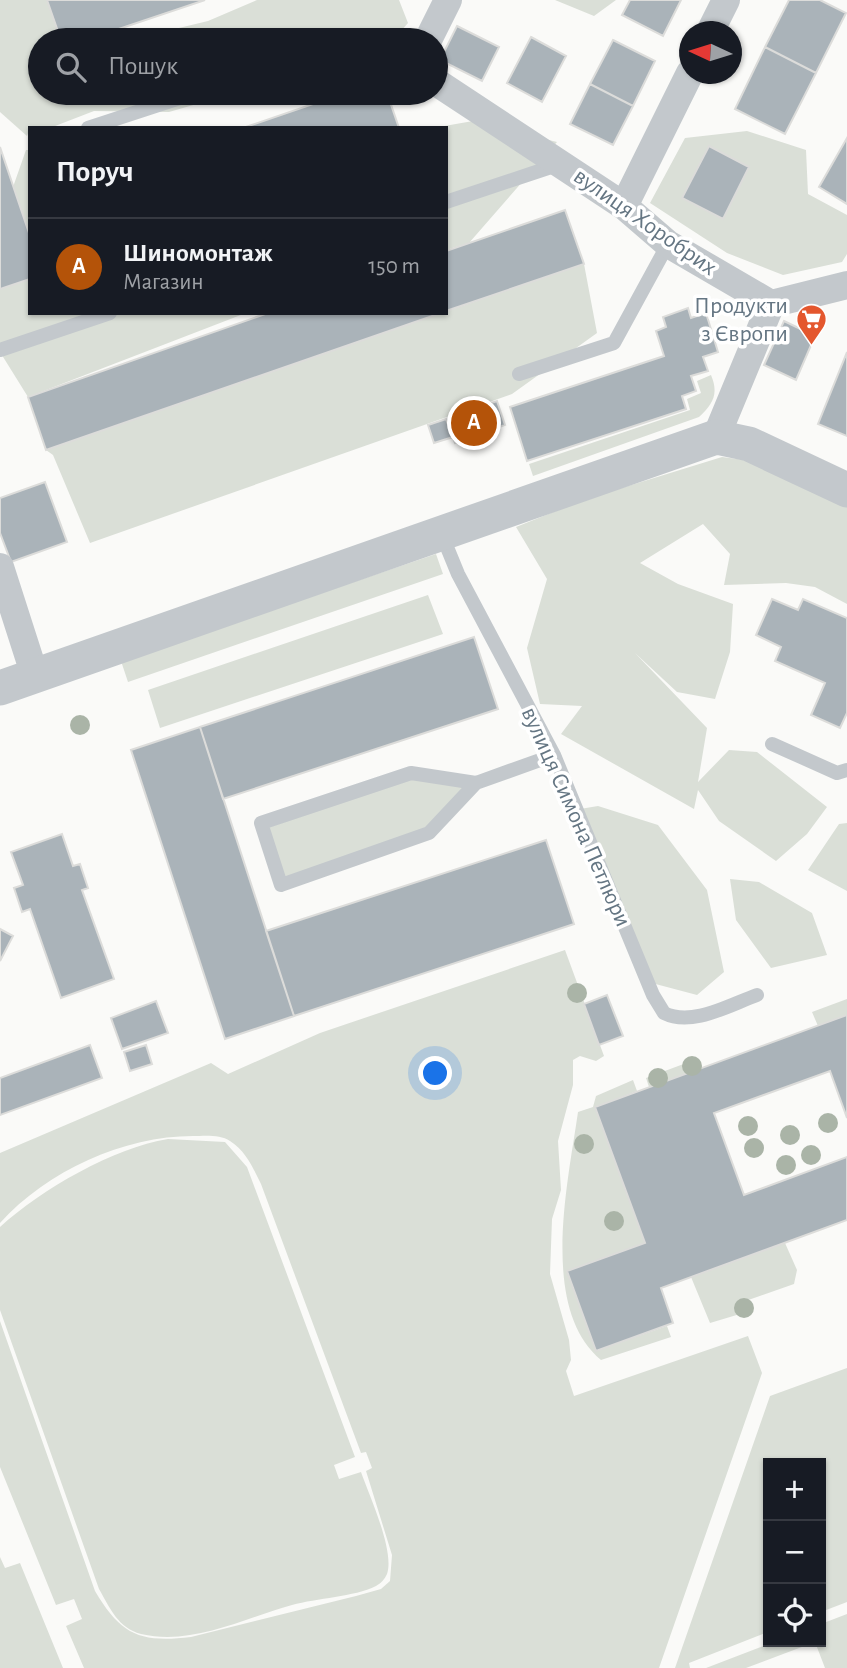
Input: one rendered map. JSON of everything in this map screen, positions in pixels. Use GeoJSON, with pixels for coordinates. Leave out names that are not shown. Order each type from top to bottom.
{"type":"FeatureCollection","features":[{"type":"Feature","properties":{"kind":"street"},"geometry":{"type":"LineString","coordinates":[[434,28],[448,0]]}},
{"type":"Feature","properties":{"kind":"street"},"geometry":{"type":"LineString","coordinates":[[716,21],[726,0]]}},
{"type":"Feature","properties":{"kind":"street"},"geometry":{"type":"LineString","coordinates":[[624,206],[685,84]]}},
{"type":"Feature","properties":{"kind":"street","name":"вулиця Хоробрих"},"geometry":{"type":"LineString","coordinates":[[448,90],[624,206],[668,244],[771,304]]}},
{"type":"Feature","properties":{"kind":"street"},"geometry":{"type":"LineString","coordinates":[[716,437],[771,304],[847,285]]}},
{"type":"Feature","properties":{"kind":"street"},"geometry":{"type":"LineString","coordinates":[[0,688],[716,437],[749,444],[847,490]]}},
{"type":"Feature","properties":{"kind":"street"},"geometry":{"type":"LineString","coordinates":[[0,567],[35,676]]}},
{"type":"Feature","properties":{"kind":"lane"},"geometry":{"type":"LineString","coordinates":[[94,126],[158,105]]}},
{"type":"Feature","properties":{"kind":"lane"},"geometry":{"type":"LineString","coordinates":[[448,201],[560,164]]}},
{"type":"Feature","properties":{"kind":"lane"},"geometry":{"type":"LineString","coordinates":[[519,374],[614,343],[668,244]]}},
{"type":"Feature","properties":{"kind":"lane"},"geometry":{"type":"LineString","coordinates":[[0,350],[104,315]]}},
{"type":"Feature","properties":{"kind":"lane","name":"вулиця Симона Петлюри"},"geometry":{"type":"LineString","coordinates":[[442,534],[458,574],[554,755],[664,1013],[682,1019],[693,1017],[757,995]]}},
{"type":"Feature","properties":{"kind":"lane"},"geometry":{"type":"LineString","coordinates":[[772,744],[837,773],[847,770]]}},
{"type":"Feature","properties":{"kind":"lane"},"geometry":{"type":"LineString","coordinates":[[476,783],[411,773],[261,823],[281,885],[429,833],[476,783],[554,755]]}},
{"type":"Feature","properties":{"kind":"shaded area"},"geometry":{"type":"Polygon","coordinates":[[[0,0],[47,0],[57,28],[28,28],[28,105],[193,105],[169,112],[94,111],[55,126],[28,126],[27,136],[0,112],[0,0]]]}},
{"type":"Feature","properties":{"kind":"shaded area"},"geometry":{"type":"Polygon","coordinates":[[[257,0],[399,0],[408,23],[404,28],[179,28],[208,21],[257,0]]]}},
{"type":"Feature","properties":{"kind":"shaded area"},"geometry":{"type":"Polygon","coordinates":[[[555,0],[616,0],[594,16],[555,0]]]}},
{"type":"Feature","properties":{"kind":"shaded area"},"geometry":{"type":"Polygon","coordinates":[[[473,121],[557,142],[469,243],[448,249],[448,126],[444,126],[473,121]]]}},
{"type":"Feature","properties":{"kind":"shaded area"},"geometry":{"type":"Polygon","coordinates":[[[747,131],[806,150],[808,194],[847,215],[847,254],[842,262],[783,275],[727,253],[650,203],[685,138],[747,131]]]}},
{"type":"Feature","properties":{"kind":"shaded area"},"geometry":{"type":"Polygon","coordinates":[[[28,150],[28,230],[13,187],[28,150]]]}},
{"type":"Feature","properties":{"kind":"shaded area"},"geometry":{"type":"Polygon","coordinates":[[[584,264],[597,333],[512,394],[90,543],[53,455],[46,450],[436,315],[448,315],[448,311],[584,264]]]}},
{"type":"Feature","properties":{"kind":"shaded area"},"geometry":{"type":"Polygon","coordinates":[[[28,280],[28,315],[241,315],[28,397],[0,352],[0,289],[28,280]]]}},
{"type":"Feature","properties":{"kind":"shaded area"},"geometry":{"type":"Polygon","coordinates":[[[711,375],[713,398],[699,417],[533,476],[529,464],[690,410],[687,399],[701,393],[697,381],[711,375]]]}},
{"type":"Feature","properties":{"kind":"shaded area"},"geometry":{"type":"Polygon","coordinates":[[[722,457],[753,461],[847,501],[847,604],[815,587],[786,583],[724,585],[730,554],[703,524],[640,563],[678,584],[733,604],[730,652],[715,699],[677,692],[635,653],[707,728],[698,782],[729,750],[757,752],[827,807],[807,834],[776,861],[719,821],[698,790],[694,809],[561,734],[582,706],[540,704],[527,648],[547,579],[516,527],[586,499],[722,457]]]}},
{"type":"Feature","properties":{"kind":"shaded area"},"geometry":{"type":"Polygon","coordinates":[[[436,554],[443,574],[128,682],[121,661],[436,554]]]}},
{"type":"Feature","properties":{"kind":"shaded area"},"geometry":{"type":"Polygon","coordinates":[[[428,595],[443,634],[160,728],[148,690],[428,595]]]}},
{"type":"Feature","properties":{"kind":"shaded area"},"geometry":{"type":"Polygon","coordinates":[[[412,778],[466,785],[426,830],[285,878],[268,826],[412,778]]]}},
{"type":"Feature","properties":{"kind":"shaded area"},"geometry":{"type":"Polygon","coordinates":[[[598,806],[658,825],[707,890],[724,972],[697,995],[648,982],[598,883],[574,810],[598,806]]]}},
{"type":"Feature","properties":{"kind":"shaded area"},"geometry":{"type":"Polygon","coordinates":[[[847,823],[847,891],[808,870],[839,824],[847,823]]]}},
{"type":"Feature","properties":{"kind":"shaded area"},"geometry":{"type":"Polygon","coordinates":[[[730,879],[759,882],[812,913],[827,955],[771,968],[736,920],[730,879]]]}},
{"type":"Feature","properties":{"kind":"shaded area"},"geometry":{"type":"Polygon","coordinates":[[[565,950],[604,1056],[596,1061],[580,1056],[573,1060],[573,1085],[558,1141],[561,1190],[552,1219],[550,1274],[569,1340],[571,1360],[566,1371],[574,1396],[748,1336],[762,1373],[659,1668],[84,1668],[66,1626],[82,1619],[74,1599],[56,1605],[0,1467],[0,1321],[95,1591],[114,1618],[134,1633],[158,1639],[191,1637],[381,1589],[390,1581],[392,1555],[366,1471],[372,1468],[366,1452],[361,1453],[261,1184],[236,1145],[217,1136],[207,1136],[140,1142],[114,1150],[88,1160],[40,1187],[0,1223],[0,1153],[211,1063],[228,1074],[320,1033],[565,950]]]}},
{"type":"Feature","properties":{"kind":"shaded area"},"geometry":{"type":"Polygon","coordinates":[[[847,999],[847,1015],[818,1026],[812,1012],[847,999]]]}},
{"type":"Feature","properties":{"kind":"shaded area"},"geometry":{"type":"Polygon","coordinates":[[[697,1059],[701,1069],[649,1087],[646,1078],[697,1059]]]}},
{"type":"Feature","properties":{"kind":"shaded area"},"geometry":{"type":"Polygon","coordinates":[[[633,1080],[637,1091],[596,1107],[645,1243],[567,1271],[596,1351],[667,1326],[671,1337],[601,1360],[582,1337],[570,1309],[564,1277],[562,1243],[569,1173],[578,1112],[593,1107],[596,1096],[633,1080]]]}},
{"type":"Feature","properties":{"kind":"shaded area"},"geometry":{"type":"Polygon","coordinates":[[[168,1139],[225,1142],[247,1167],[355,1457],[334,1465],[339,1479],[361,1472],[375,1508],[389,1564],[384,1579],[367,1590],[292,1605],[199,1634],[160,1637],[141,1634],[126,1627],[99,1589],[0,1310],[0,1227],[36,1198],[79,1172],[124,1151],[168,1139]]]}},
{"type":"Feature","properties":{"kind":"shaded area"},"geometry":{"type":"Polygon","coordinates":[[[785,1243],[797,1270],[794,1284],[737,1304],[740,1314],[710,1323],[691,1277],[785,1243]]]}},
{"type":"Feature","properties":{"kind":"shaded area"},"geometry":{"type":"Polygon","coordinates":[[[847,1368],[847,1602],[826,1610],[826,1458],[763,1458],[763,1634],[689,1663],[690,1668],[675,1668],[770,1396],[847,1368]]]}},
{"type":"Feature","properties":{"kind":"shaded area"},"geometry":{"type":"Polygon","coordinates":[[[0,1557],[5,1568],[20,1563],[63,1668],[0,1668],[0,1557]]]}},
{"type":"Feature","properties":{"kind":"shaded area"},"geometry":{"type":"Polygon","coordinates":[[[847,1614],[847,1668],[825,1668],[817,1647],[826,1647],[826,1622],[847,1614]]]}},
{"type":"Feature","properties":{"kind":"shaded area"},"geometry":{"type":"Polygon","coordinates":[[[763,1646],[802,1647],[746,1668],[706,1668],[763,1646]]]}},
{"type":"Feature","properties":{"kind":"building"},"geometry":{"type":"Polygon","coordinates":[[[47,0],[205,0],[122,28],[57,28],[47,0]]]}},
{"type":"Feature","properties":{"kind":"building"},"geometry":{"type":"Polygon","coordinates":[[[630,0],[681,0],[663,36],[622,15],[630,0]]]}},
{"type":"Feature","properties":{"kind":"building"},"geometry":{"type":"Polygon","coordinates":[[[789,0],[820,0],[846,13],[816,73],[765,47],[789,0]]]}},
{"type":"Feature","properties":{"kind":"building"},"geometry":{"type":"Polygon","coordinates":[[[457,26],[499,47],[482,81],[448,64],[448,44],[457,26]]]}},
{"type":"Feature","properties":{"kind":"building"},"geometry":{"type":"Polygon","coordinates":[[[531,37],[566,56],[542,102],[507,83],[531,37]]]}},
{"type":"Feature","properties":{"kind":"building"},"geometry":{"type":"Polygon","coordinates":[[[613,40],[655,61],[633,106],[590,84],[613,40]]]}},
{"type":"Feature","properties":{"kind":"building"},"geometry":{"type":"Polygon","coordinates":[[[765,47],[816,73],[785,134],[735,109],[765,47]]]}},
{"type":"Feature","properties":{"kind":"building"},"geometry":{"type":"Polygon","coordinates":[[[590,84],[633,106],[613,145],[570,124],[590,84]]]}},
{"type":"Feature","properties":{"kind":"building"},"geometry":{"type":"Polygon","coordinates":[[[310,105],[391,105],[398,126],[249,126],[310,105]]]}},
{"type":"Feature","properties":{"kind":"building"},"geometry":{"type":"Polygon","coordinates":[[[847,138],[847,204],[819,187],[847,138]]]}},
{"type":"Feature","properties":{"kind":"building"},"geometry":{"type":"Polygon","coordinates":[[[709,146],[749,167],[723,219],[682,198],[709,146]]]}},
{"type":"Feature","properties":{"kind":"building"},"geometry":{"type":"Polygon","coordinates":[[[0,147],[28,230],[28,280],[0,289],[0,147]]]}},
{"type":"Feature","properties":{"kind":"building"},"geometry":{"type":"Polygon","coordinates":[[[565,210],[584,264],[448,310],[448,250],[565,210]]]}},
{"type":"Feature","properties":{"kind":"building"},"geometry":{"type":"Polygon","coordinates":[[[688,308],[691,318],[706,313],[718,352],[703,357],[708,371],[691,376],[696,391],[682,396],[686,409],[527,461],[510,407],[664,356],[656,331],[666,327],[663,317],[688,308]]]}},
{"type":"Feature","properties":{"kind":"building"},"geometry":{"type":"Polygon","coordinates":[[[262,315],[435,315],[46,450],[28,397],[262,315]]]}},
{"type":"Feature","properties":{"kind":"building"},"geometry":{"type":"Polygon","coordinates":[[[784,321],[815,336],[796,380],[764,365],[784,321]]]}},
{"type":"Feature","properties":{"kind":"building"},"geometry":{"type":"Polygon","coordinates":[[[847,352],[847,436],[818,424],[847,352]]]}},
{"type":"Feature","properties":{"kind":"building"},"geometry":{"type":"Polygon","coordinates":[[[497,401],[505,425],[455,443],[446,419],[497,401]]]}},
{"type":"Feature","properties":{"kind":"building"},"geometry":{"type":"Polygon","coordinates":[[[446,419],[453,437],[434,443],[428,425],[446,419]]]}},
{"type":"Feature","properties":{"kind":"building"},"geometry":{"type":"Polygon","coordinates":[[[45,482],[67,542],[11,562],[0,533],[0,498],[45,482]]]}},
{"type":"Feature","properties":{"kind":"building"},"geometry":{"type":"Polygon","coordinates":[[[772,599],[798,610],[803,599],[847,618],[847,713],[840,728],[811,715],[825,683],[775,661],[781,647],[756,635],[772,599]]]}},
{"type":"Feature","properties":{"kind":"building"},"geometry":{"type":"Polygon","coordinates":[[[772,599],[798,610],[803,599],[847,618],[847,713],[840,728],[811,715],[825,683],[775,661],[781,647],[756,635],[772,599]]]}},
{"type":"Feature","properties":{"kind":"building"},"geometry":{"type":"Polygon","coordinates":[[[474,637],[498,709],[223,799],[200,727],[474,637]]]}},
{"type":"Feature","properties":{"kind":"building"},"geometry":{"type":"Polygon","coordinates":[[[200,727],[294,1016],[225,1039],[131,750],[200,727]]]}},
{"type":"Feature","properties":{"kind":"building"},"geometry":{"type":"Polygon","coordinates":[[[62,834],[73,866],[80,864],[88,888],[82,890],[114,979],[61,998],[30,909],[22,912],[14,888],[23,885],[11,852],[62,834]]]}},
{"type":"Feature","properties":{"kind":"building"},"geometry":{"type":"Polygon","coordinates":[[[546,840],[574,924],[294,1016],[266,931],[546,840]]]}},
{"type":"Feature","properties":{"kind":"building"},"geometry":{"type":"Polygon","coordinates":[[[0,929],[13,936],[0,961],[0,929]]]}},
{"type":"Feature","properties":{"kind":"building"},"geometry":{"type":"Polygon","coordinates":[[[607,995],[623,1036],[599,1045],[584,1004],[607,995]]]}},
{"type":"Feature","properties":{"kind":"building"},"geometry":{"type":"Polygon","coordinates":[[[156,1001],[168,1033],[122,1049],[111,1018],[156,1001]]]}},
{"type":"Feature","properties":{"kind":"building"},"geometry":{"type":"Polygon","coordinates":[[[847,1015],[847,1118],[830,1071],[714,1113],[744,1195],[847,1157],[847,1220],[661,1288],[673,1323],[596,1351],[567,1271],[645,1243],[595,1107],[847,1015]]]}},
{"type":"Feature","properties":{"kind":"building"},"geometry":{"type":"Polygon","coordinates":[[[90,1045],[102,1078],[0,1115],[0,1078],[90,1045]]]}},
{"type":"Feature","properties":{"kind":"building"},"geometry":{"type":"Polygon","coordinates":[[[146,1045],[152,1064],[130,1071],[124,1052],[146,1045]]]}},
{"type":"Feature","properties":{"kind":"place","name":"Продукти з Європи"},"geometry":{"type":"Point","coordinates":[811,347]}},
{"type":"Feature","properties":{"kind":"place","name":"Шиномонтаж"},"geometry":{"type":"Point","coordinates":[474,423]}}]}
